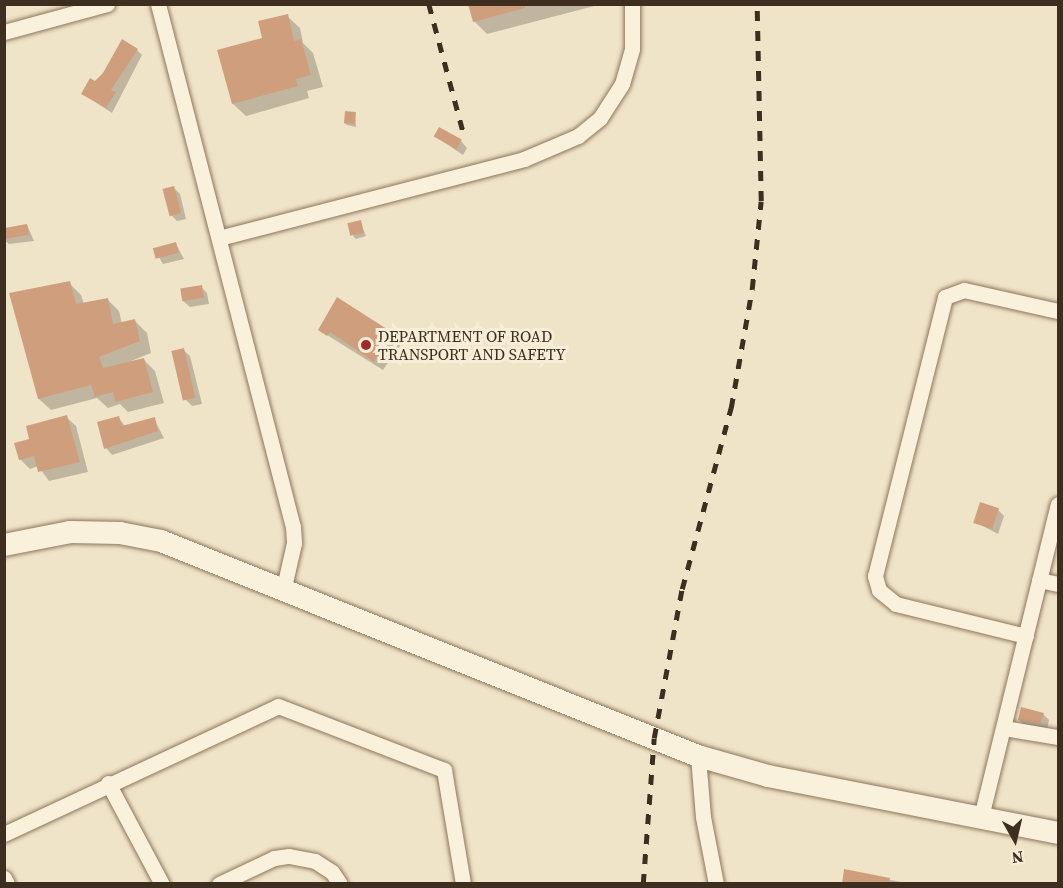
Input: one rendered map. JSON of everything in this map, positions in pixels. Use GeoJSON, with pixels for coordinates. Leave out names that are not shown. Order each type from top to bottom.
{"type":"FeatureCollection","features":[{"type":"Feature","properties":{"kind":"street"},"geometry":{"type":"LineString","coordinates":[[4,32],[107,4]]}},
{"type":"Feature","properties":{"kind":"street"},"geometry":{"type":"LineString","coordinates":[[158,4],[293,527],[294,543],[284,587]]}},
{"type":"Feature","properties":{"kind":"street"},"geometry":{"type":"LineString","coordinates":[[219,237],[524,159],[578,136],[600,118],[622,84],[632,49],[632,4]]}},
{"type":"Feature","properties":{"kind":"street"},"geometry":{"type":"LineString","coordinates":[[1026,636],[896,604],[879,590],[875,576],[945,297],[964,291],[1059,311]]}},
{"type":"Feature","properties":{"kind":"street"},"geometry":{"type":"LineString","coordinates":[[981,817],[1059,504]]}},
{"type":"Feature","properties":{"kind":"street"},"geometry":{"type":"LineString","coordinates":[[4,545],[70,532],[120,533],[174,544],[698,756],[768,776],[1059,833]]}},
{"type":"Feature","properties":{"kind":"street"},"geometry":{"type":"LineString","coordinates":[[1039,580],[1059,584]]}},
{"type":"Feature","properties":{"kind":"street"},"geometry":{"type":"LineString","coordinates":[[4,834],[108,783],[278,706],[444,770],[463,884]]}},
{"type":"Feature","properties":{"kind":"street"},"geometry":{"type":"LineString","coordinates":[[1004,728],[1059,737]]}},
{"type":"Feature","properties":{"kind":"street"},"geometry":{"type":"LineString","coordinates":[[698,756],[703,817],[716,884]]}},
{"type":"Feature","properties":{"kind":"street"},"geometry":{"type":"LineString","coordinates":[[108,783],[162,884]]}},
{"type":"Feature","properties":{"kind":"street"},"geometry":{"type":"LineString","coordinates":[[219,884],[274,858],[289,856],[315,861],[332,872],[340,884]]}},
{"type":"Feature","properties":{"kind":"street"},"geometry":{"type":"LineString","coordinates":[[4,878],[7,884]]}},
{"type":"Feature","properties":{"kind":"building"},"geometry":{"type":"Polygon","coordinates":[[[468,4],[525,4],[525,8],[473,22],[468,4]]]}},
{"type":"Feature","properties":{"kind":"building"},"geometry":{"type":"Polygon","coordinates":[[[288,14],[294,41],[301,39],[311,75],[296,79],[298,86],[232,104],[217,50],[262,38],[258,21],[288,14]]]}},
{"type":"Feature","properties":{"kind":"building"},"geometry":{"type":"Polygon","coordinates":[[[122,39],[138,49],[111,90],[116,92],[106,108],[81,94],[90,78],[95,81],[103,73],[122,39]]]}},
{"type":"Feature","properties":{"kind":"building"},"geometry":{"type":"Polygon","coordinates":[[[345,111],[356,112],[355,124],[344,123],[345,111]]]}},
{"type":"Feature","properties":{"kind":"building"},"geometry":{"type":"Polygon","coordinates":[[[439,127],[462,140],[456,149],[434,137],[439,127]]]}},
{"type":"Feature","properties":{"kind":"building"},"geometry":{"type":"Polygon","coordinates":[[[174,186],[181,213],[170,216],[162,189],[174,186]]]}},
{"type":"Feature","properties":{"kind":"building"},"geometry":{"type":"Polygon","coordinates":[[[361,220],[364,233],[350,236],[347,223],[361,220]]]}},
{"type":"Feature","properties":{"kind":"building"},"geometry":{"type":"Polygon","coordinates":[[[27,224],[29,235],[6,239],[4,228],[27,224]]]}},
{"type":"Feature","properties":{"kind":"building"},"geometry":{"type":"Polygon","coordinates":[[[176,242],[179,253],[156,259],[153,248],[176,242]]]}},
{"type":"Feature","properties":{"kind":"building"},"geometry":{"type":"Polygon","coordinates":[[[70,281],[76,304],[108,298],[113,324],[135,319],[140,341],[99,357],[103,368],[144,358],[153,392],[115,402],[113,392],[95,397],[91,385],[38,399],[9,293],[70,281]]]}},
{"type":"Feature","properties":{"kind":"building"},"geometry":{"type":"Polygon","coordinates":[[[202,285],[204,298],[182,301],[180,288],[202,285]]]}},
{"type":"Feature","properties":{"kind":"building"},"geometry":{"type":"Polygon","coordinates":[[[337,297],[393,333],[374,362],[330,332],[327,336],[318,330],[337,297]]]}},
{"type":"Feature","properties":{"kind":"building"},"geometry":{"type":"Polygon","coordinates":[[[184,348],[195,398],[183,401],[171,351],[184,348]]]}},
{"type":"Feature","properties":{"kind":"building"},"geometry":{"type":"Polygon","coordinates":[[[67,415],[80,462],[38,472],[34,456],[19,460],[14,443],[29,439],[26,426],[67,415]]]}},
{"type":"Feature","properties":{"kind":"building"},"geometry":{"type":"Polygon","coordinates":[[[119,416],[122,426],[155,417],[158,431],[104,449],[97,422],[119,416]]]}},
{"type":"Feature","properties":{"kind":"building"},"geometry":{"type":"Polygon","coordinates":[[[980,502],[999,508],[992,529],[973,523],[980,502]]]}},
{"type":"Feature","properties":{"kind":"building"},"geometry":{"type":"Polygon","coordinates":[[[1021,707],[1044,713],[1040,724],[1018,720],[1021,707]]]}},
{"type":"Feature","properties":{"kind":"building"},"geometry":{"type":"Polygon","coordinates":[[[844,869],[890,878],[889,884],[842,884],[844,869]]]}},
{"type":"Feature","properties":{"kind":"railway"},"geometry":{"type":"LineString","coordinates":[[429,4],[463,131]]}},
{"type":"Feature","properties":{"kind":"railway"},"geometry":{"type":"LineString","coordinates":[[643,884],[654,738],[682,589],[731,408],[752,289],[761,201],[757,4]]}},
{"type":"Feature","properties":{"kind":"place","name":"DEPARTMENT OF ROAD TRANSPORT AND SAFETY"},"geometry":{"type":"Point","coordinates":[366,345]}}]}
